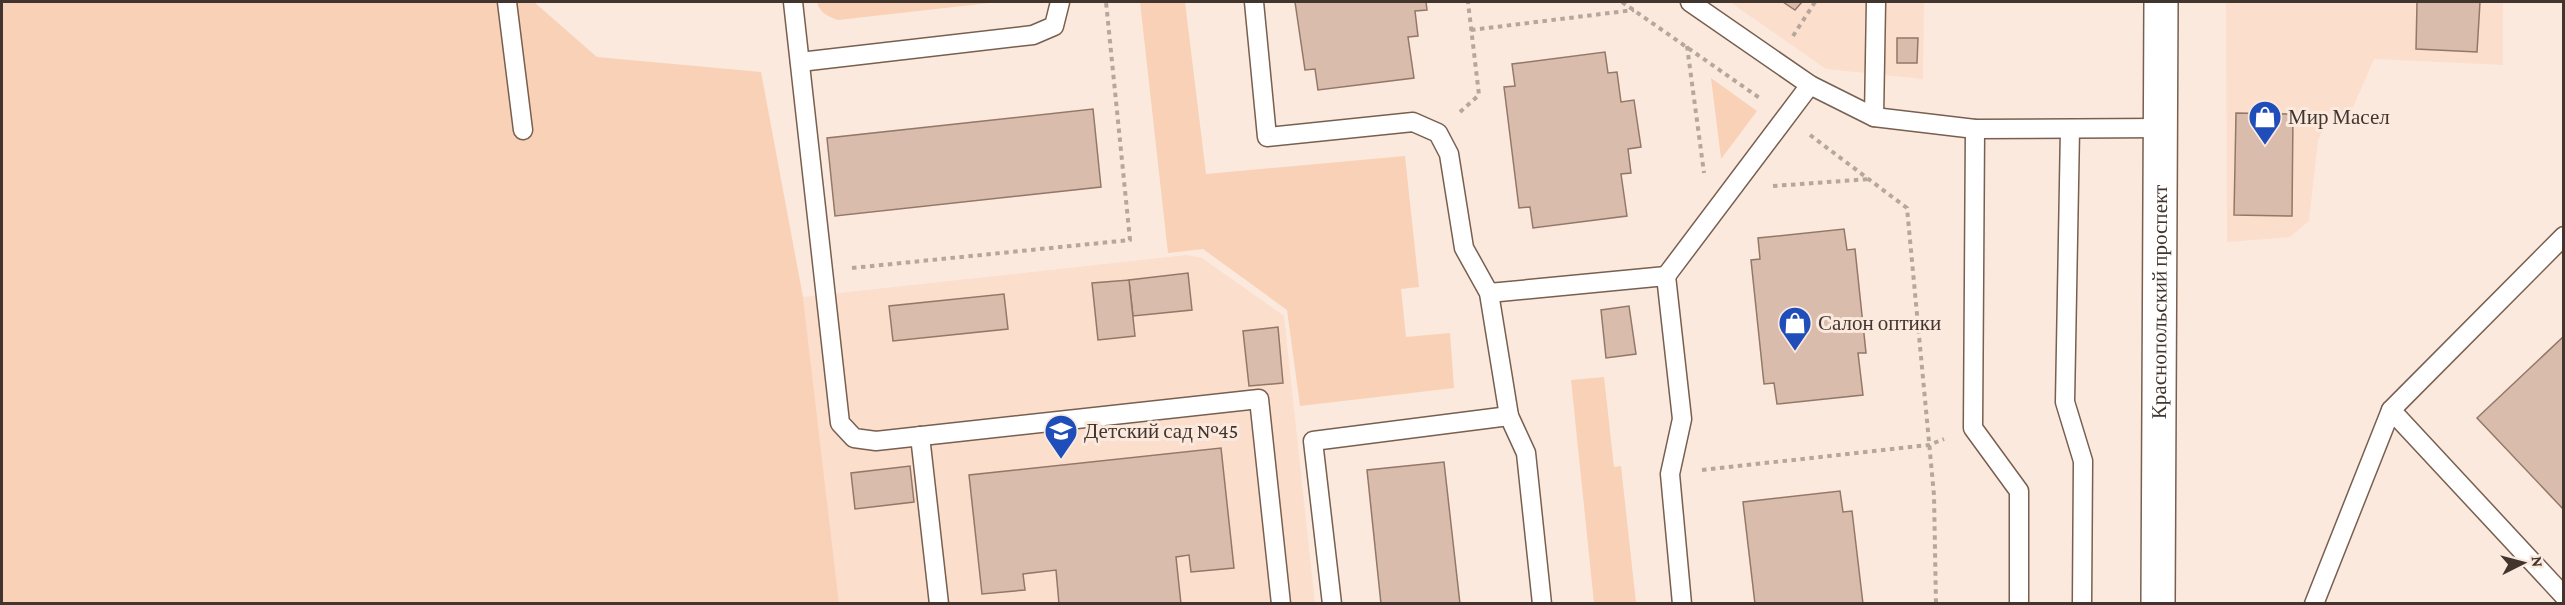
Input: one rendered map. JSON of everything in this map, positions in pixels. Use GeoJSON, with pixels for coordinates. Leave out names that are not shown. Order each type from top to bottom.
{"type":"FeatureCollection","features":[{"type":"Feature","properties":{"kind":"street","name":"Краснопольский проспект"},"geometry":{"type":"LineString","coordinates":[[2158,603],[2161,128],[2165,4]]}},
{"type":"Feature","properties":{"kind":"lane"},"geometry":{"type":"LineString","coordinates":[[507,2],[523,130]]}},
{"type":"Feature","properties":{"kind":"lane"},"geometry":{"type":"LineString","coordinates":[[793,2],[840,423],[854,438],[876,441],[1259,399],[1281,603]]}},
{"type":"Feature","properties":{"kind":"lane"},"geometry":{"type":"LineString","coordinates":[[800,62],[1033,35],[1054,26],[1060,2]]}},
{"type":"Feature","properties":{"kind":"lane"},"geometry":{"type":"LineString","coordinates":[[1254,2],[1267,137],[1413,122],[1438,133],[1449,154],[1464,248],[1490,293],[1509,416],[1526,453],[1542,603]]}},
{"type":"Feature","properties":{"kind":"lane"},"geometry":{"type":"LineString","coordinates":[[1690,2],[1810,85],[1874,117],[1975,129],[2161,128]]}},
{"type":"Feature","properties":{"kind":"lane"},"geometry":{"type":"LineString","coordinates":[[1874,117],[1876,2]]}},
{"type":"Feature","properties":{"kind":"lane"},"geometry":{"type":"LineString","coordinates":[[1682,603],[1670,474],[1682,419],[1666,276],[1710,221],[1810,85]]}},
{"type":"Feature","properties":{"kind":"lane"},"geometry":{"type":"LineString","coordinates":[[1975,129],[1973,428],[2019,491],[2019,603]]}},
{"type":"Feature","properties":{"kind":"lane"},"geometry":{"type":"LineString","coordinates":[[2070,129],[2065,402],[2083,461],[2082,603]]}},
{"type":"Feature","properties":{"kind":"lane"},"geometry":{"type":"LineString","coordinates":[[2314,603],[2391,410],[2564,236]]}},
{"type":"Feature","properties":{"kind":"lane"},"geometry":{"type":"LineString","coordinates":[[1490,293],[1666,276]]}},
{"type":"Feature","properties":{"kind":"lane"},"geometry":{"type":"LineString","coordinates":[[2391,410],[2564,596]]}},
{"type":"Feature","properties":{"kind":"lane"},"geometry":{"type":"LineString","coordinates":[[1332,603],[1313,441],[1509,416]]}},
{"type":"Feature","properties":{"kind":"lane"},"geometry":{"type":"LineString","coordinates":[[920,436],[939,603]]}},
{"type":"Feature","properties":{"kind":"path"},"geometry":{"type":"LineString","coordinates":[[822,271],[1130,240],[1106,2]]}},
{"type":"Feature","properties":{"kind":"path"},"geometry":{"type":"LineString","coordinates":[[1438,133],[1479,95],[1468,2]]}},
{"type":"Feature","properties":{"kind":"path"},"geometry":{"type":"LineString","coordinates":[[1622,2],[1786,117],[1907,208],[1934,495],[1936,603]]}},
{"type":"Feature","properties":{"kind":"path"},"geometry":{"type":"LineString","coordinates":[[1471,30],[1634,10]]}},
{"type":"Feature","properties":{"kind":"path"},"geometry":{"type":"LineString","coordinates":[[1687,46],[1710,221]]}},
{"type":"Feature","properties":{"kind":"path"},"geometry":{"type":"LineString","coordinates":[[1733,190],[1870,179]]}},
{"type":"Feature","properties":{"kind":"path"},"geometry":{"type":"LineString","coordinates":[[1670,474],[1929,445],[1973,428]]}},
{"type":"Feature","properties":{"kind":"shaded area"},"geometry":{"type":"Polygon","coordinates":[[[2,2],[534,2],[597,57],[761,72],[803,297],[839,603],[2,603],[2,2]]]}},
{"type":"Feature","properties":{"kind":"shaded area"},"geometry":{"type":"Polygon","coordinates":[[[817,2],[998,2],[838,20],[824,14],[817,2]]]}},
{"type":"Feature","properties":{"kind":"shaded area"},"geometry":{"type":"Polygon","coordinates":[[[1140,2],[1185,2],[1206,174],[1405,156],[1419,287],[1401,289],[1406,337],[1450,333],[1454,388],[1300,406],[1287,310],[1203,249],[1168,253],[1140,2]]]}},
{"type":"Feature","properties":{"kind":"shaded area"},"geometry":{"type":"Polygon","coordinates":[[[1730,2],[1924,2],[1923,79],[1826,69],[1730,2]]]}},
{"type":"Feature","properties":{"kind":"shaded area"},"geometry":{"type":"Polygon","coordinates":[[[2226,2],[2503,2],[2503,65],[2374,59],[2351,112],[2331,113],[2318,140],[2309,221],[2290,237],[2227,242],[2226,2]]]}},
{"type":"Feature","properties":{"kind":"shaded area"},"geometry":{"type":"Polygon","coordinates":[[[1711,78],[1757,111],[1721,159],[1721,158],[1711,78]]]}},
{"type":"Feature","properties":{"kind":"shaded area","name":"Детский сад №45"},"geometry":{"type":"Polygon","coordinates":[[[1187,255],[1202,258],[1284,316],[1315,603],[839,603],[803,297],[1187,255]]]}},
{"type":"Feature","properties":{"kind":"shaded area"},"geometry":{"type":"Polygon","coordinates":[[[1604,377],[1614,467],[1621,466],[1636,603],[1594,603],[1571,380],[1604,377]]]}},
{"type":"Feature","properties":{"kind":"building"},"geometry":{"type":"Polygon","coordinates":[[[1295,2],[1426,2],[1427,10],[1415,11],[1418,36],[1408,37],[1414,78],[1318,90],[1315,69],[1305,70],[1295,2]]]}},
{"type":"Feature","properties":{"kind":"building"},"geometry":{"type":"Polygon","coordinates":[[[1783,2],[1802,2],[1795,10],[1783,2]]]}},
{"type":"Feature","properties":{"kind":"building"},"geometry":{"type":"Polygon","coordinates":[[[2417,2],[2480,2],[2477,52],[2416,49],[2417,2]]]}},
{"type":"Feature","properties":{"kind":"building"},"geometry":{"type":"Polygon","coordinates":[[[1897,38],[1918,38],[1917,63],[1897,63],[1897,38]]]}},
{"type":"Feature","properties":{"kind":"building"},"geometry":{"type":"Polygon","coordinates":[[[1605,52],[1608,73],[1617,72],[1621,102],[1634,100],[1641,147],[1628,149],[1631,173],[1621,174],[1627,216],[1533,228],[1530,207],[1519,208],[1504,87],[1515,86],[1512,64],[1605,52]]]}},
{"type":"Feature","properties":{"kind":"building"},"geometry":{"type":"Polygon","coordinates":[[[1093,109],[1101,187],[835,216],[827,138],[1093,109]]]}},
{"type":"Feature","properties":{"kind":"building"},"geometry":{"type":"Polygon","coordinates":[[[2236,113],[2293,114],[2292,216],[2234,215],[2236,113]]]}},
{"type":"Feature","properties":{"kind":"building"},"geometry":{"type":"Polygon","coordinates":[[[1844,229],[1847,250],[1855,249],[1866,353],[1858,353],[1863,395],[1777,404],[1774,383],[1764,384],[1751,260],[1760,259],[1758,238],[1844,229]]]}},
{"type":"Feature","properties":{"kind":"building"},"geometry":{"type":"Polygon","coordinates":[[[1188,273],[1192,310],[1133,316],[1129,280],[1188,273]]]}},
{"type":"Feature","properties":{"kind":"building"},"geometry":{"type":"Polygon","coordinates":[[[1129,280],[1135,336],[1098,340],[1092,283],[1129,280]]]}},
{"type":"Feature","properties":{"kind":"building"},"geometry":{"type":"Polygon","coordinates":[[[1004,294],[1008,329],[893,341],[889,306],[1004,294]]]}},
{"type":"Feature","properties":{"kind":"building"},"geometry":{"type":"Polygon","coordinates":[[[1629,306],[1636,354],[1606,358],[1601,310],[1629,306]]]}},
{"type":"Feature","properties":{"kind":"building"},"geometry":{"type":"Polygon","coordinates":[[[1278,327],[1283,383],[1249,386],[1243,331],[1278,327]]]}},
{"type":"Feature","properties":{"kind":"building"},"geometry":{"type":"Polygon","coordinates":[[[2564,336],[2564,510],[2477,418],[2564,336]]]}},
{"type":"Feature","properties":{"kind":"building"},"geometry":{"type":"Polygon","coordinates":[[[1221,448],[1234,568],[1191,572],[1189,555],[1176,557],[1181,604],[1059,604],[1056,570],[1023,574],[1025,590],[982,594],[969,475],[1221,448]]]}},
{"type":"Feature","properties":{"kind":"building"},"geometry":{"type":"Polygon","coordinates":[[[1444,462],[1460,604],[1381,604],[1367,470],[1444,462]]]}},
{"type":"Feature","properties":{"kind":"building"},"geometry":{"type":"Polygon","coordinates":[[[910,466],[914,502],[855,509],[851,473],[910,466]]]}},
{"type":"Feature","properties":{"kind":"building"},"geometry":{"type":"Polygon","coordinates":[[[1840,491],[1843,512],[1852,511],[1863,604],[1755,604],[1743,502],[1840,491]]]}},
{"type":"Feature","properties":{"kind":"place","name":"Мир Масел"},"geometry":{"type":"Point","coordinates":[2265,146]}},
{"type":"Feature","properties":{"kind":"place","name":"Салон оптики"},"geometry":{"type":"Point","coordinates":[1795,352]}},
{"type":"Feature","properties":{"kind":"place","name":"Детский сад №45"},"geometry":{"type":"Point","coordinates":[1061,460]}}]}
